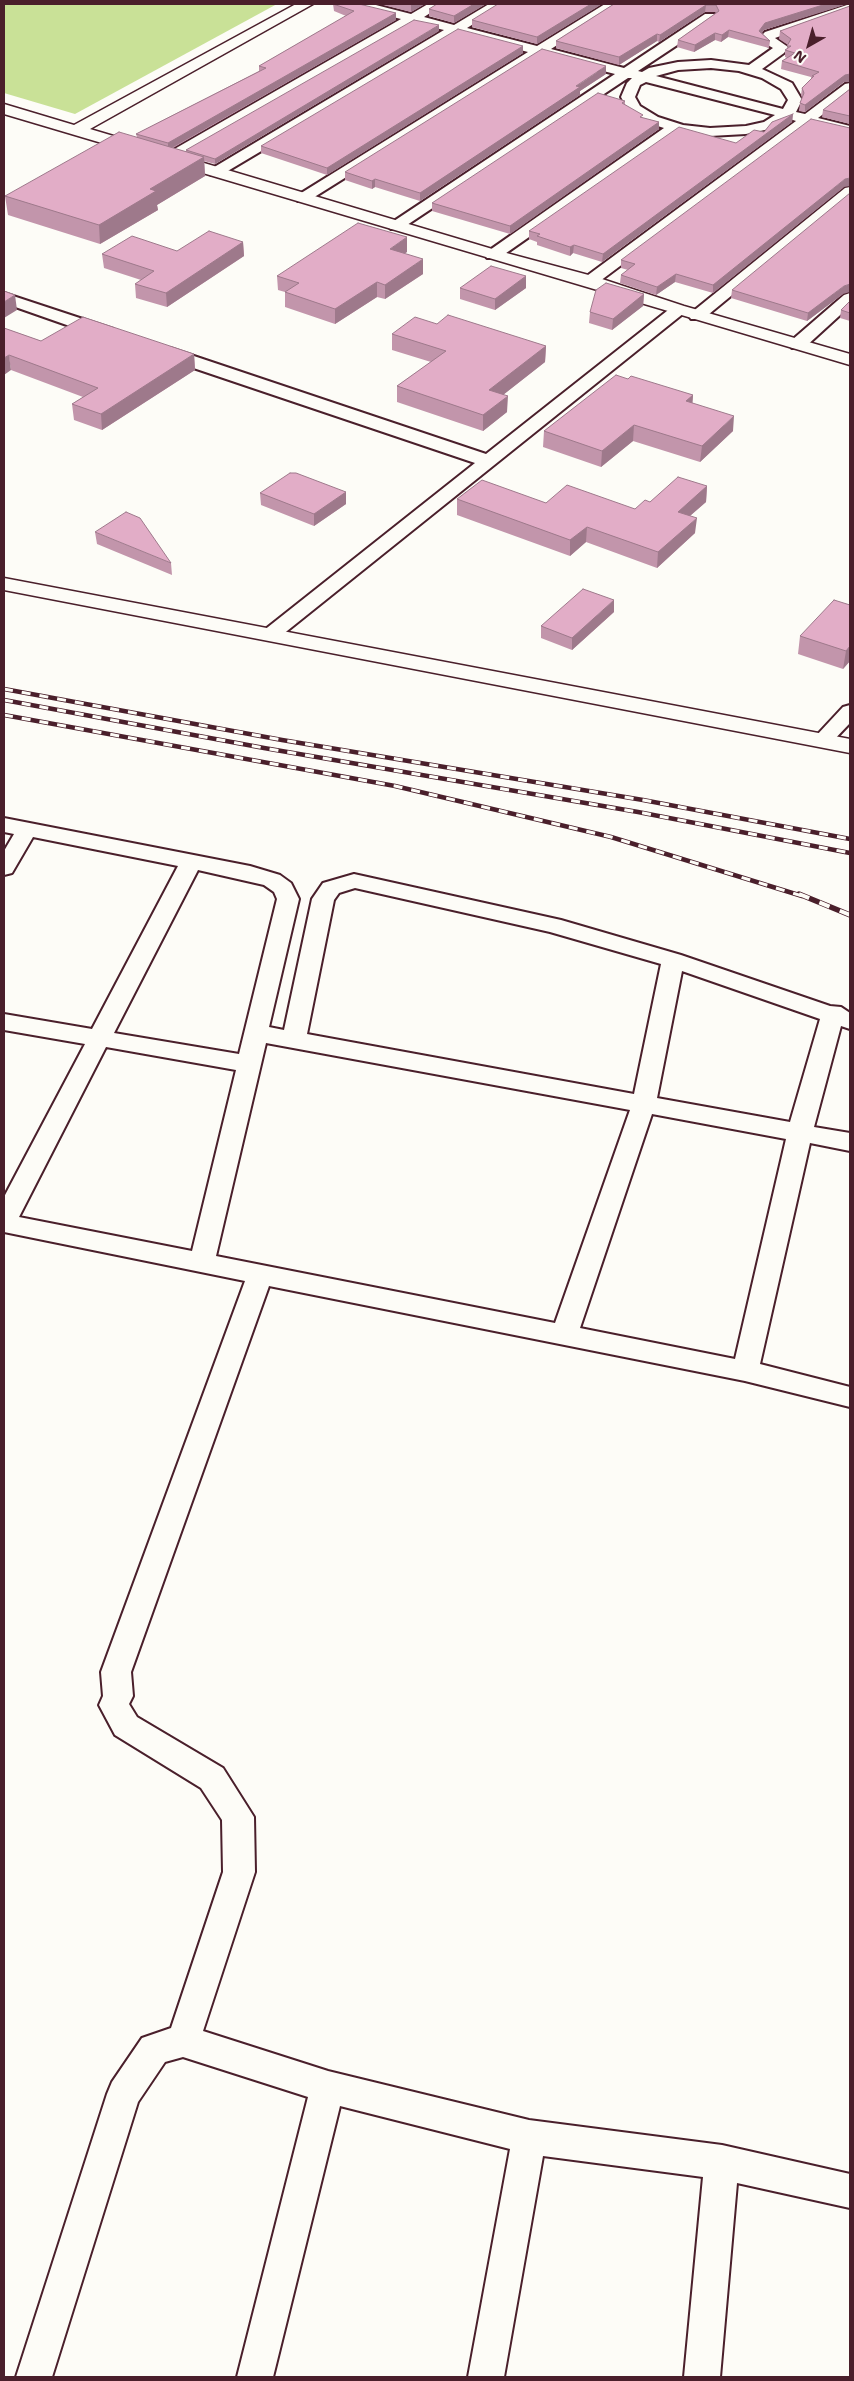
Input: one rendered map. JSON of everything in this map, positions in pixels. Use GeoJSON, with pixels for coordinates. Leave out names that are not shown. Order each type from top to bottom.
{"type":"FeatureCollection","features":[{"type":"Feature","properties":{"kind":"main road"},"geometry":{"type":"LineString","coordinates":[[75,130],[306,4]]}},
{"type":"Feature","properties":{"kind":"main road"},"geometry":{"type":"LineString","coordinates":[[4,109],[493,255],[590,281],[697,316],[850,360]]}},
{"type":"Feature","properties":{"kind":"main road"},"geometry":{"type":"LineString","coordinates":[[4,584],[850,746]]}},
{"type":"Feature","properties":{"kind":"street"},"geometry":{"type":"LineString","coordinates":[[357,4],[850,130]]}},
{"type":"Feature","properties":{"kind":"street"},"geometry":{"type":"LineString","coordinates":[[169,158],[437,4]]}},
{"type":"Feature","properties":{"kind":"street"},"geometry":{"type":"LineString","coordinates":[[216,172],[498,4]]}},
{"type":"Feature","properties":{"kind":"street"},"geometry":{"type":"LineString","coordinates":[[303,198],[537,50],[614,4]]}},
{"type":"Feature","properties":{"kind":"street"},"geometry":{"type":"LineString","coordinates":[[752,70],[781,47],[769,40],[767,37],[770,35],[848,6]]}},
{"type":"Feature","properties":{"kind":"street"},"geometry":{"type":"LineString","coordinates":[[396,226],[625,72],[710,18]]}},
{"type":"Feature","properties":{"kind":"street"},"geometry":{"type":"LineString","coordinates":[[711,64],[752,70],[767,75],[787,86],[795,100],[788,114],[769,125],[746,130],[710,132],[676,127],[653,120],[634,108],[628,97],[634,83],[642,77],[654,72],[686,65],[711,64]]}},
{"type":"Feature","properties":{"kind":"street"},"geometry":{"type":"LineString","coordinates":[[590,281],[850,87]]}},
{"type":"Feature","properties":{"kind":"street"},"geometry":{"type":"LineString","coordinates":[[493,255],[676,127]]}},
{"type":"Feature","properties":{"kind":"street"},"geometry":{"type":"LineString","coordinates":[[697,316],[850,191]]}},
{"type":"Feature","properties":{"kind":"street"},"geometry":{"type":"LineString","coordinates":[[4,298],[125,339]]}},
{"type":"Feature","properties":{"kind":"street"},"geometry":{"type":"LineString","coordinates":[[798,344],[850,298]]}},
{"type":"Feature","properties":{"kind":"street"},"geometry":{"type":"LineString","coordinates":[[270,635],[678,310]]}},
{"type":"Feature","properties":{"kind":"street"},"geometry":{"type":"LineString","coordinates":[[153,348],[488,461]]}},
{"type":"Feature","properties":{"kind":"street"},"geometry":{"type":"LineString","coordinates":[[823,740],[850,712]]}},
{"type":"Feature","properties":{"kind":"street"},"geometry":{"type":"LineString","coordinates":[[4,825],[272,880],[283,888],[288,899],[202,1262]]}},
{"type":"Feature","properties":{"kind":"street"},"geometry":{"type":"LineString","coordinates":[[4,868],[27,830]]}},
{"type":"Feature","properties":{"kind":"street"},"geometry":{"type":"LineString","coordinates":[[191,862],[4,1222],[745,1372],[850,1397]]}},
{"type":"Feature","properties":{"kind":"street"},"geometry":{"type":"LineString","coordinates":[[294,1039],[323,899],[331,888],[354,881],[553,925],[673,960],[842,1017],[800,1132],[745,1372]]}},
{"type":"Feature","properties":{"kind":"street"},"geometry":{"type":"LineString","coordinates":[[564,1335],[644,1103],[673,960]]}},
{"type":"Feature","properties":{"kind":"street"},"geometry":{"type":"LineString","coordinates":[[4,1022],[249,1064]]}},
{"type":"Feature","properties":{"kind":"street"},"geometry":{"type":"LineString","coordinates":[[257,1033],[850,1142]]}},
{"type":"Feature","properties":{"kind":"street"},"geometry":{"type":"LineString","coordinates":[[183,2042],[239,1872],[238,1816],[212,1778],[126,1726],[114,1705],[118,1696],[116,1672],[260,1274]]}},
{"type":"Feature","properties":{"kind":"street"},"geometry":{"type":"LineString","coordinates":[[34,2377],[124,2094],[154,2049],[183,2042],[328,2087],[529,2137],[722,2162],[850,2191]]}},
{"type":"Feature","properties":{"kind":"street"},"geometry":{"type":"LineString","coordinates":[[255,2377],[328,2087]]}},
{"type":"Feature","properties":{"kind":"street"},"geometry":{"type":"LineString","coordinates":[[486,2377],[529,2137]]}},
{"type":"Feature","properties":{"kind":"street"},"geometry":{"type":"LineString","coordinates":[[702,2377],[722,2162]]}},
{"type":"Feature","properties":{"kind":"green space"},"geometry":{"type":"Polygon","coordinates":[[[4,4],[277,4],[75,114],[4,93],[4,4]]]}},
{"type":"Feature","properties":{"kind":"building"},"geometry":{"type":"Polygon","coordinates":[[[333,4],[359,4],[396,13],[168,143],[136,134],[266,68],[259,66],[354,11],[333,4]]]}},
{"type":"Feature","properties":{"kind":"building"},"geometry":{"type":"Polygon","coordinates":[[[437,4],[474,4],[454,16],[429,9],[437,4]]]}},
{"type":"Feature","properties":{"kind":"building"},"geometry":{"type":"Polygon","coordinates":[[[498,4],[591,4],[537,37],[472,20],[498,4]]]}},
{"type":"Feature","properties":{"kind":"building"},"geometry":{"type":"Polygon","coordinates":[[[614,4],[826,4],[765,23],[759,31],[770,41],[729,30],[722,35],[715,33],[695,45],[678,40],[719,11],[716,5],[706,5],[660,35],[657,34],[619,57],[556,41],[614,4]]]}},
{"type":"Feature","properties":{"kind":"building"},"geometry":{"type":"Polygon","coordinates":[[[850,6],[850,74],[845,75],[805,105],[800,103],[804,93],[802,88],[814,76],[812,76],[819,72],[782,61],[795,53],[785,50],[791,46],[787,46],[791,39],[780,31],[850,6]]]}},
{"type":"Feature","properties":{"kind":"building"},"geometry":{"type":"Polygon","coordinates":[[[414,20],[439,25],[215,159],[186,150],[414,20]]]}},
{"type":"Feature","properties":{"kind":"building"},"geometry":{"type":"Polygon","coordinates":[[[458,29],[523,46],[327,168],[261,146],[458,29]]]}},
{"type":"Feature","properties":{"kind":"building"},"geometry":{"type":"Polygon","coordinates":[[[542,49],[606,66],[576,86],[580,87],[420,193],[345,172],[542,49]]]}},
{"type":"Feature","properties":{"kind":"building"},"geometry":{"type":"Polygon","coordinates":[[[850,89],[850,116],[823,110],[850,89]]]}},
{"type":"Feature","properties":{"kind":"building"},"geometry":{"type":"Polygon","coordinates":[[[598,93],[625,101],[622,103],[643,115],[640,117],[659,122],[510,226],[432,203],[598,93]]]}},
{"type":"Feature","properties":{"kind":"building"},"geometry":{"type":"Polygon","coordinates":[[[793,114],[603,254],[574,245],[570,247],[537,236],[540,234],[529,231],[679,127],[736,143],[754,130],[764,132],[772,122],[793,114]]]}},
{"type":"Feature","properties":{"kind":"building"},"geometry":{"type":"Polygon","coordinates":[[[811,119],[850,128],[850,178],[845,179],[713,285],[676,274],[657,287],[621,275],[635,264],[621,260],[811,119]]]}},
{"type":"Feature","properties":{"kind":"building"},"geometry":{"type":"Polygon","coordinates":[[[119,132],[204,157],[150,189],[156,191],[99,225],[5,196],[119,132]]]}},
{"type":"Feature","properties":{"kind":"building"},"geometry":{"type":"Polygon","coordinates":[[[850,193],[850,284],[844,286],[808,313],[732,290],[850,193]]]}},
{"type":"Feature","properties":{"kind":"building"},"geometry":{"type":"Polygon","coordinates":[[[358,223],[407,237],[390,249],[423,259],[385,285],[377,282],[335,309],[285,292],[299,283],[277,276],[358,223]]]}},
{"type":"Feature","properties":{"kind":"building"},"geometry":{"type":"Polygon","coordinates":[[[209,231],[243,242],[166,293],[135,284],[154,271],[102,254],[132,236],[177,251],[209,231]]]}},
{"type":"Feature","properties":{"kind":"building"},"geometry":{"type":"Polygon","coordinates":[[[491,266],[526,276],[495,299],[460,288],[491,266]]]}},
{"type":"Feature","properties":{"kind":"building"},"geometry":{"type":"Polygon","coordinates":[[[606,283],[644,294],[613,319],[590,312],[596,290],[606,283]]]}},
{"type":"Feature","properties":{"kind":"building"},"geometry":{"type":"Polygon","coordinates":[[[4,291],[15,295],[4,302],[4,291]]]}},
{"type":"Feature","properties":{"kind":"building"},"geometry":{"type":"Polygon","coordinates":[[[850,301],[850,313],[841,310],[850,301]]]}},
{"type":"Feature","properties":{"kind":"building"},"geometry":{"type":"Polygon","coordinates":[[[448,315],[546,346],[489,390],[508,396],[483,415],[397,386],[446,351],[392,334],[415,317],[437,324],[448,315]]]}},
{"type":"Feature","properties":{"kind":"building"},"geometry":{"type":"Polygon","coordinates":[[[83,317],[194,354],[101,414],[72,404],[98,388],[9,355],[4,358],[4,328],[41,341],[83,317]]]}},
{"type":"Feature","properties":{"kind":"building"},"geometry":{"type":"Polygon","coordinates":[[[616,375],[628,379],[631,376],[693,395],[686,401],[734,416],[702,446],[634,425],[602,451],[544,431],[616,375]]]}},
{"type":"Feature","properties":{"kind":"building"},"geometry":{"type":"Polygon","coordinates":[[[290,473],[296,473],[346,492],[314,514],[260,493],[290,473]]]}},
{"type":"Feature","properties":{"kind":"building"},"geometry":{"type":"Polygon","coordinates":[[[678,477],[707,486],[678,512],[697,518],[658,552],[587,527],[570,540],[457,499],[482,480],[546,503],[567,485],[635,509],[645,500],[650,502],[678,477]]]}},
{"type":"Feature","properties":{"kind":"building"},"geometry":{"type":"Polygon","coordinates":[[[126,512],[140,518],[171,563],[95,532],[126,512]]]}},
{"type":"Feature","properties":{"kind":"building"},"geometry":{"type":"Polygon","coordinates":[[[583,589],[614,600],[572,638],[541,626],[583,589]]]}},
{"type":"Feature","properties":{"kind":"building"},"geometry":{"type":"Polygon","coordinates":[[[834,600],[850,605],[850,646],[846,651],[800,636],[834,600]]]}},
{"type":"Feature","properties":{"kind":"railway"},"geometry":{"type":"LineString","coordinates":[[4,689],[282,740],[643,800],[850,839]]}},
{"type":"Feature","properties":{"kind":"railway"},"geometry":{"type":"LineString","coordinates":[[4,700],[264,748],[638,812],[850,853]]}},
{"type":"Feature","properties":{"kind":"railway"},"geometry":{"type":"LineString","coordinates":[[4,715],[395,786],[611,837],[802,896]]}},
{"type":"Feature","properties":{"kind":"railway"},"geometry":{"type":"LineString","coordinates":[[799,894],[850,915]]}}]}
